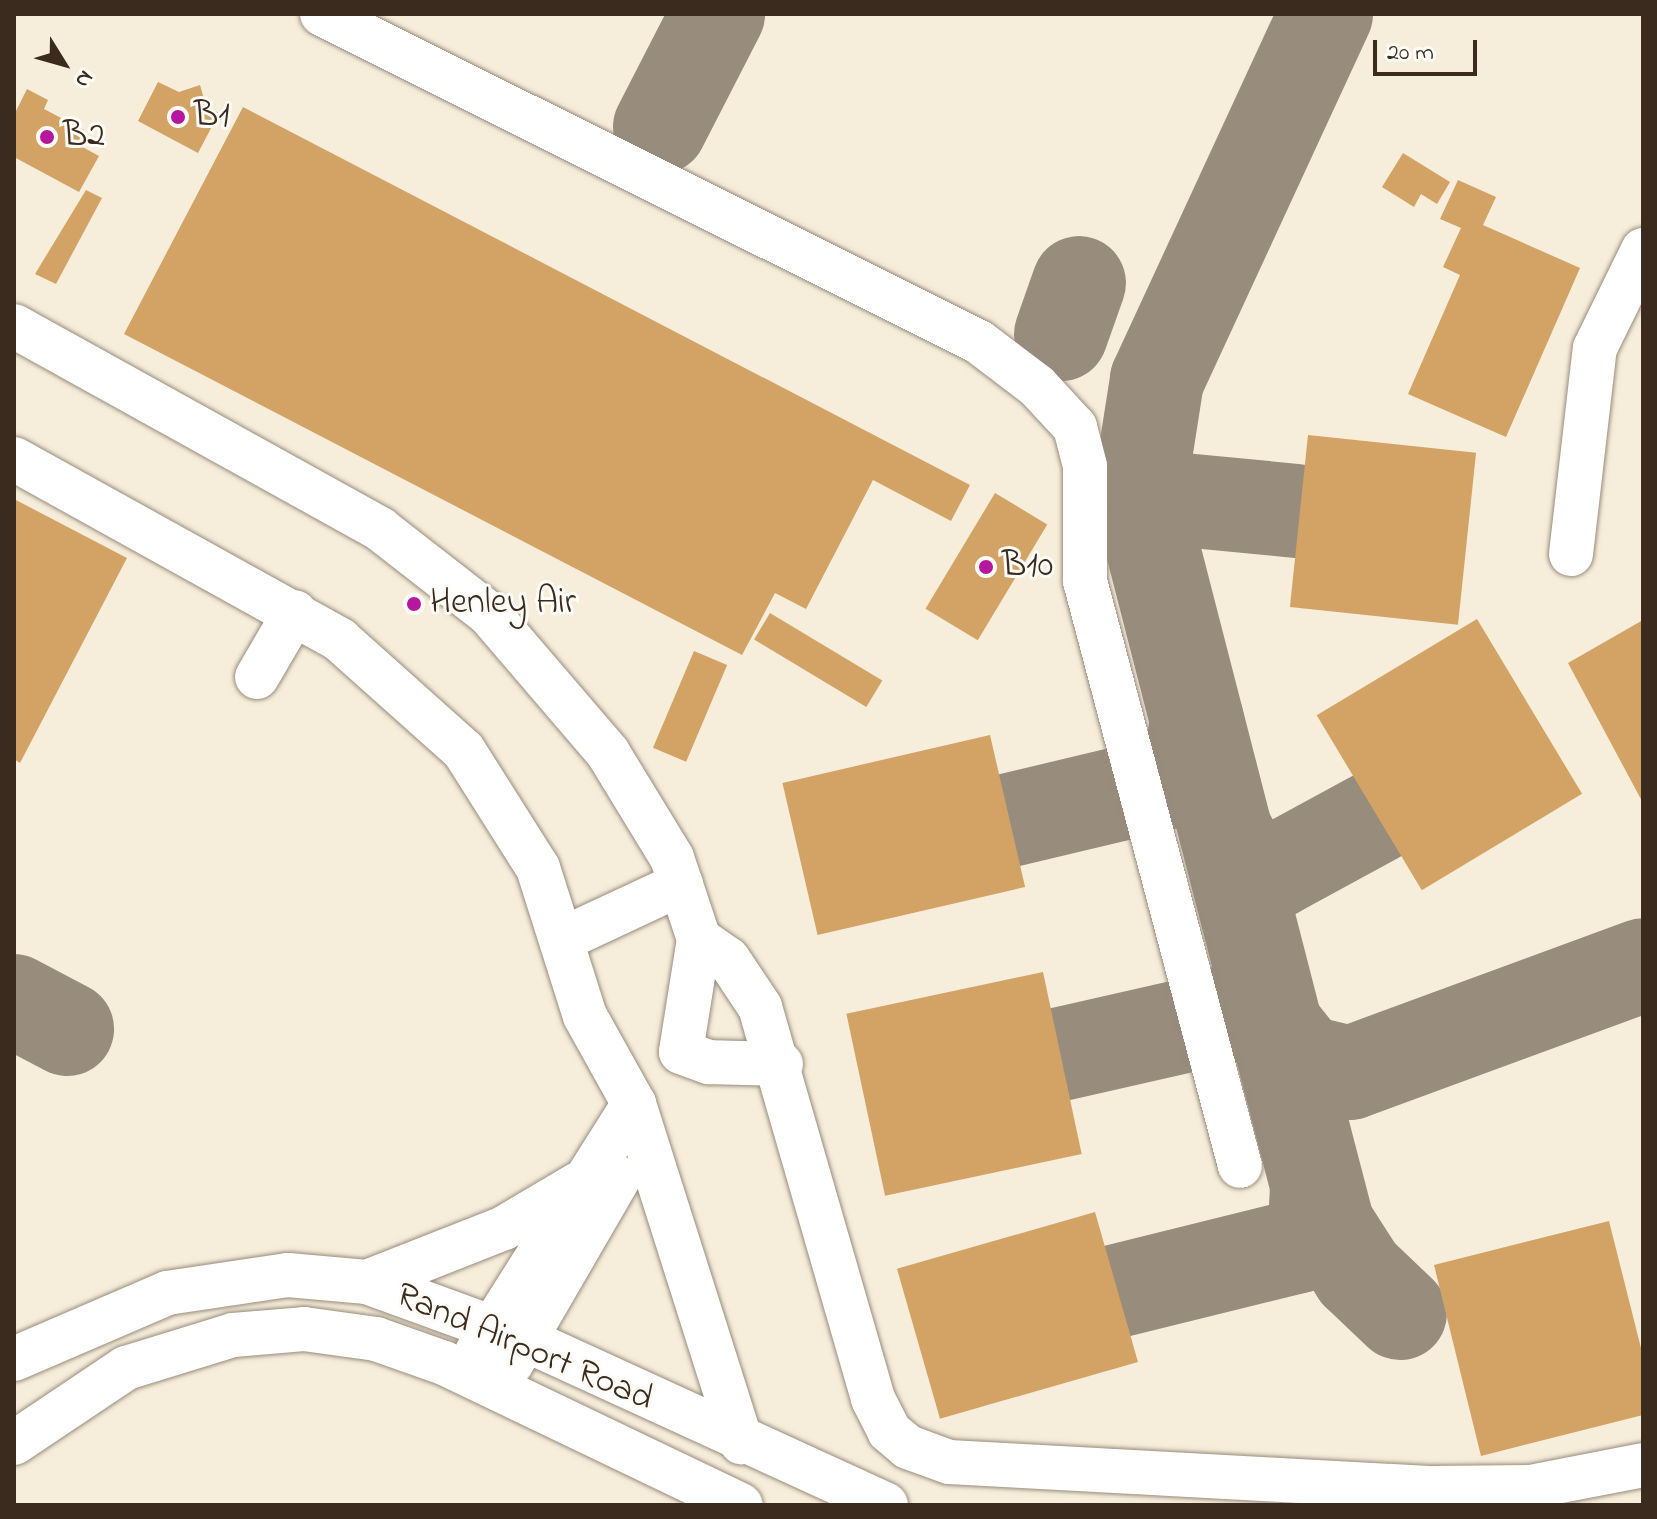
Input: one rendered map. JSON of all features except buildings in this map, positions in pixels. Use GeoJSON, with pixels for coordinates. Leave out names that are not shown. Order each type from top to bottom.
{"type":"FeatureCollection","features":[{"type":"Feature","properties":{"kind":"street"},"geometry":{"type":"LineString","coordinates":[[322,14],[979,342],[1037,386],[1075,427],[1085,466],[1085,581],[1240,1166]]}},
{"type":"Feature","properties":{"kind":"street"},"geometry":{"type":"LineString","coordinates":[[1571,554],[1595,348],[1643,250]]}},
{"type":"Feature","properties":{"kind":"street"},"geometry":{"type":"LineString","coordinates":[[14,326],[380,529],[453,580],[608,753],[681,884],[699,939],[681,1052],[709,1062],[781,1064]]}},
{"type":"Feature","properties":{"kind":"street"},"geometry":{"type":"LineString","coordinates":[[14,459],[295,612],[386,674],[464,751],[538,868],[565,938],[585,1016],[639,1120],[741,1442]]}},
{"type":"Feature","properties":{"kind":"street"},"geometry":{"type":"LineString","coordinates":[[257,677],[295,612]]}},
{"type":"Feature","properties":{"kind":"street"},"geometry":{"type":"LineString","coordinates":[[565,938],[681,884]]}},
{"type":"Feature","properties":{"kind":"street"},"geometry":{"type":"LineString","coordinates":[[699,939],[739,974],[781,1064],[873,1399],[889,1431],[923,1455],[1493,1489],[1643,1465]]}},
{"type":"Feature","properties":{"kind":"street"},"geometry":{"type":"LineString","coordinates":[[508,1333],[583,1181],[639,1120]]}},
{"type":"Feature","properties":{"kind":"street"},"geometry":{"type":"LineString","coordinates":[[483,1378],[639,1120]]}},
{"type":"Feature","properties":{"kind":"street"},"geometry":{"type":"LineString","coordinates":[[367,1282],[504,1228],[583,1181]]}},
{"type":"Feature","properties":{"kind":"street","name":"Rand Airport Road"},"geometry":{"type":"LineString","coordinates":[[14,1359],[167,1293],[288,1275],[367,1282],[508,1333],[741,1442],[886,1505]]}},
{"type":"Feature","properties":{"kind":"street","name":"Rand Airport Road"},"geometry":{"type":"LineString","coordinates":[[14,1443],[126,1368],[233,1335],[304,1329],[376,1339],[483,1378],[741,1505]]}},
{"type":"Feature","properties":{"kind":"taxiway"},"geometry":{"type":"LineString","coordinates":[[660,127],[718,14]]}},
{"type":"Feature","properties":{"kind":"taxiway"},"geometry":{"type":"LineString","coordinates":[[1326,14],[1157,380],[1139,495],[1276,1027],[1304,1062],[1350,1073],[1643,965]]}},
{"type":"Feature","properties":{"kind":"taxiway"},"geometry":{"type":"LineString","coordinates":[[1061,334],[1079,283]]}},
{"type":"Feature","properties":{"kind":"taxiway"},"geometry":{"type":"LineString","coordinates":[[1144,459],[1149,485],[1162,498],[1296,511]]}},
{"type":"Feature","properties":{"kind":"taxiway"},"geometry":{"type":"LineString","coordinates":[[1010,820],[1170,782],[1192,758],[1197,719]]}},
{"type":"Feature","properties":{"kind":"taxiway"},"geometry":{"type":"LineString","coordinates":[[1226,832],[1240,857],[1276,871],[1375,817]]}},
{"type":"Feature","properties":{"kind":"taxiway"},"geometry":{"type":"LineString","coordinates":[[1061,1054],[1232,1015],[1252,999],[1260,967]]}},
{"type":"Feature","properties":{"kind":"taxiway"},"geometry":{"type":"LineString","coordinates":[[14,1001],[67,1029]]}},
{"type":"Feature","properties":{"kind":"taxiway"},"geometry":{"type":"LineString","coordinates":[[1276,1027],[1328,1226],[1358,1273],[1400,1313]]}},
{"type":"Feature","properties":{"kind":"taxiway"},"geometry":{"type":"LineString","coordinates":[[1117,1291],[1299,1246],[1315,1226],[1317,1192]]}},
{"type":"Feature","properties":{"kind":"place","name":"B1"},"geometry":{"type":"Point","coordinates":[178,117]}},
{"type":"Feature","properties":{"kind":"place","name":"B2"},"geometry":{"type":"Point","coordinates":[47,137]}},
{"type":"Feature","properties":{"kind":"place","name":"B10"},"geometry":{"type":"Point","coordinates":[986,567]}},
{"type":"Feature","properties":{"kind":"place","name":"Henley Air"},"geometry":{"type":"Point","coordinates":[414,604]}}]}
